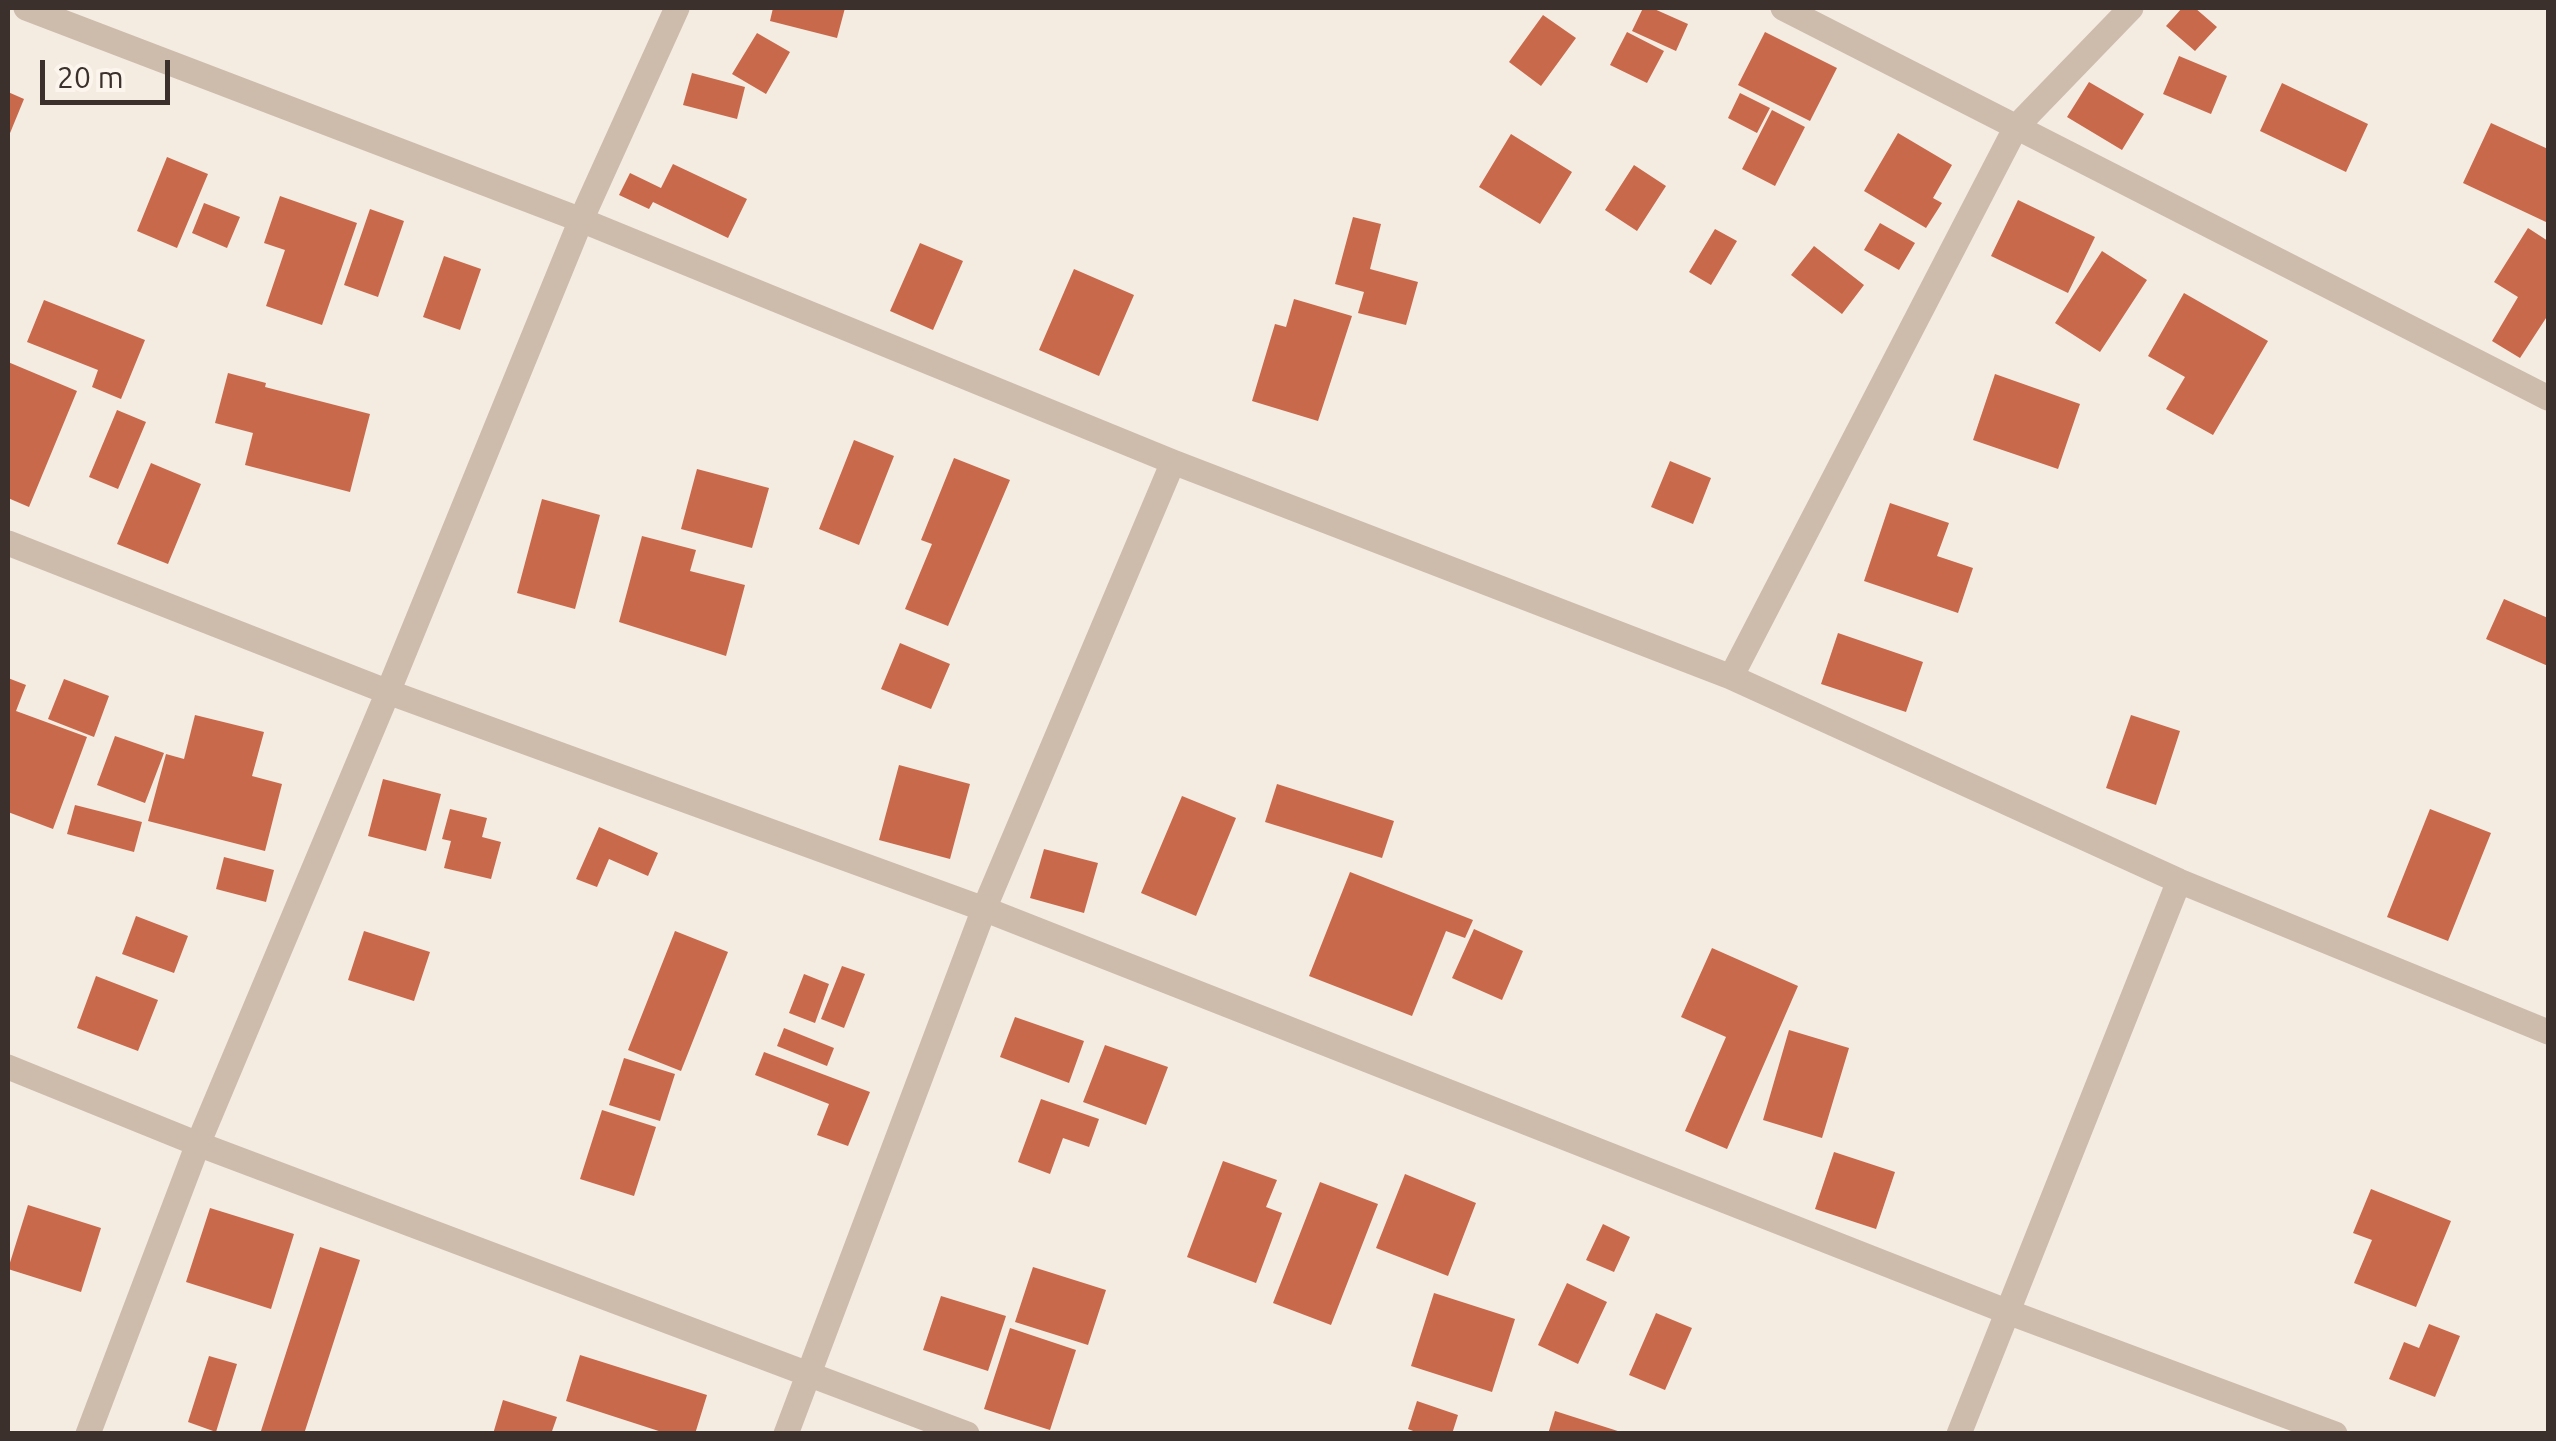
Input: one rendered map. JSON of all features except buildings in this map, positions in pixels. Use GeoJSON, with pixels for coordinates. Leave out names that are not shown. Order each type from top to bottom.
{"type":"FeatureCollection","features":[{"type":"Feature","properties":{"kind":"street"},"geometry":{"type":"LineString","coordinates":[[26,8],[580,220],[1174,462],[1731,677],[2179,881],[2548,1032]]}},
{"type":"Feature","properties":{"kind":"street"},"geometry":{"type":"LineString","coordinates":[[88,1434],[198,1144],[580,220],[677,8]]}},
{"type":"Feature","properties":{"kind":"street"},"geometry":{"type":"LineString","coordinates":[[1783,8],[2548,398]]}},
{"type":"Feature","properties":{"kind":"street"},"geometry":{"type":"LineString","coordinates":[[1731,677],[2016,128],[2131,8]]}},
{"type":"Feature","properties":{"kind":"street"},"geometry":{"type":"LineString","coordinates":[[786,1434],[984,909],[1174,462]]}},
{"type":"Feature","properties":{"kind":"street"},"geometry":{"type":"LineString","coordinates":[[8,542],[388,692],[984,909],[2008,1312],[2335,1434]]}},
{"type":"Feature","properties":{"kind":"street"},"geometry":{"type":"LineString","coordinates":[[1959,1434],[2179,881]]}},
{"type":"Feature","properties":{"kind":"street"},"geometry":{"type":"LineString","coordinates":[[8,1066],[198,1144],[967,1434]]}}]}
